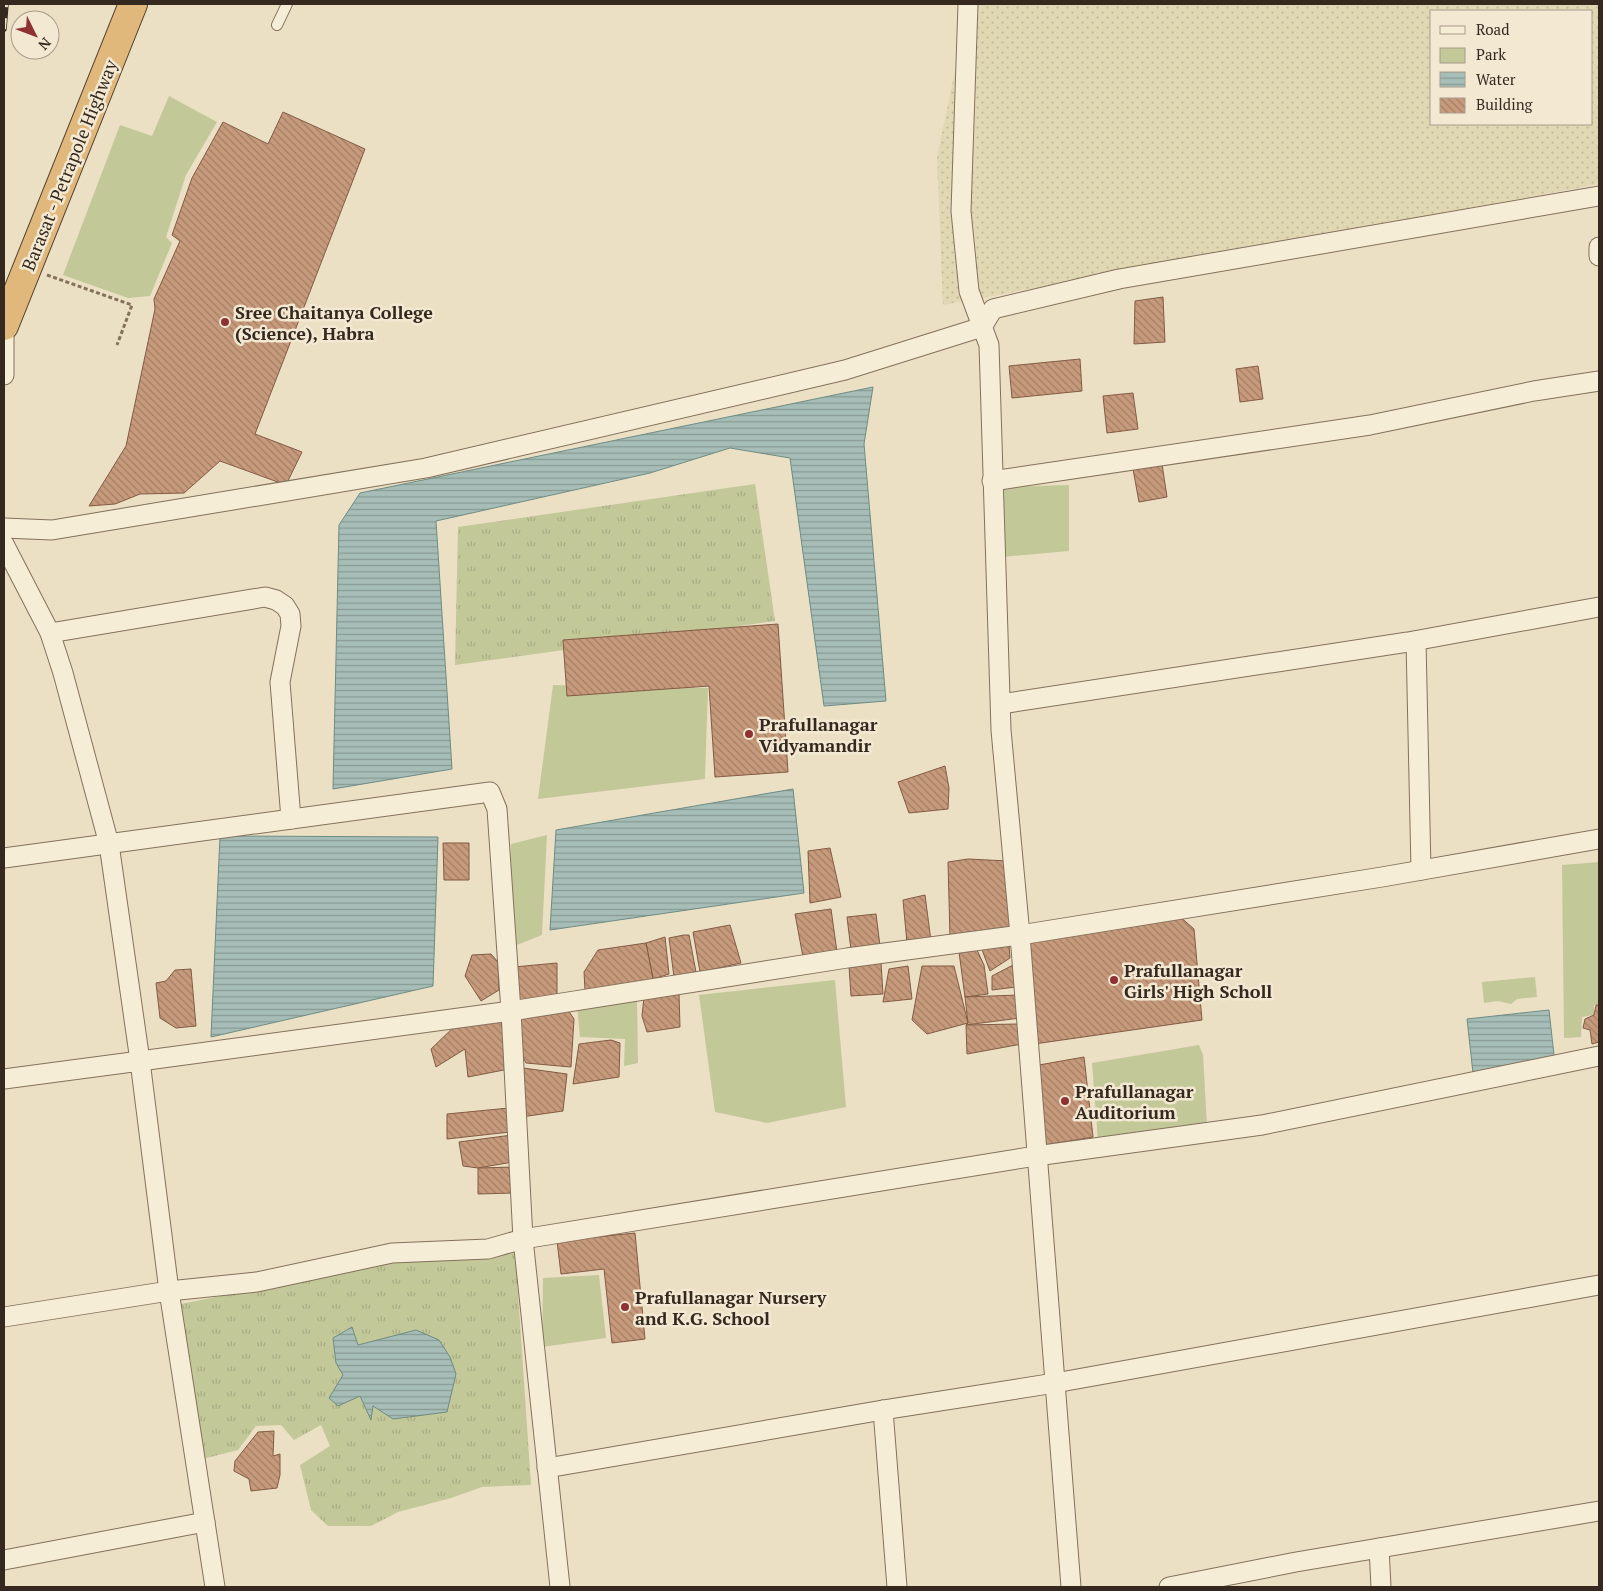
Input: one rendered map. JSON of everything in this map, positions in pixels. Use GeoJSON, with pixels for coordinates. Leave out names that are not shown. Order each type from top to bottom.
{"type":"FeatureCollection","features":[{"type":"Feature","properties":{"kind":"highway","name":"Barasat - Petrapole Highway"},"geometry":{"type":"LineString","coordinates":[[4,325],[133,4]]}},
{"type":"Feature","properties":{"kind":"street"},"geometry":{"type":"LineString","coordinates":[[968,4],[961,211],[969,291],[989,344],[1000,704],[1071,1587]]}},
{"type":"Feature","properties":{"kind":"street"},"geometry":{"type":"LineString","coordinates":[[4,528],[52,530],[426,468],[845,370],[982,327],[992,309],[1119,279],[1599,196]]}},
{"type":"Feature","properties":{"kind":"street"},"geometry":{"type":"LineString","coordinates":[[1599,247],[1599,256]]}},
{"type":"Feature","properties":{"kind":"street"},"geometry":{"type":"LineString","coordinates":[[4,325],[4,375]]}},
{"type":"Feature","properties":{"kind":"street"},"geometry":{"type":"LineString","coordinates":[[992,481],[1370,425],[1534,391],[1599,381]]}},
{"type":"Feature","properties":{"kind":"street"},"geometry":{"type":"LineString","coordinates":[[4,553],[50,633],[63,673],[109,844],[140,1061],[169,1291],[215,1587]]}},
{"type":"Feature","properties":{"kind":"street"},"geometry":{"type":"LineString","coordinates":[[50,633],[265,597],[276,600],[285,606],[290,614],[290,626],[280,682],[291,819]]}},
{"type":"Feature","properties":{"kind":"street"},"geometry":{"type":"LineString","coordinates":[[1000,704],[1416,640],[1599,607]]}},
{"type":"Feature","properties":{"kind":"street"},"geometry":{"type":"LineString","coordinates":[[1416,640],[1421,870]]}},
{"type":"Feature","properties":{"kind":"street"},"geometry":{"type":"LineString","coordinates":[[4,858],[490,792],[497,809],[511,1011],[523,1239],[560,1587]]}},
{"type":"Feature","properties":{"kind":"street"},"geometry":{"type":"LineString","coordinates":[[4,1079],[511,1011],[846,958],[1020,935],[1599,839]]}},
{"type":"Feature","properties":{"kind":"street"},"geometry":{"type":"LineString","coordinates":[[4,1317],[169,1291],[257,1282],[392,1253],[488,1249],[523,1239],[1036,1156],[1262,1125],[1599,1056]]}},
{"type":"Feature","properties":{"kind":"street"},"geometry":{"type":"LineString","coordinates":[[547,1468],[883,1410],[1055,1383],[1599,1286]]}},
{"type":"Feature","properties":{"kind":"street"},"geometry":{"type":"LineString","coordinates":[[883,1410],[897,1587]]}},
{"type":"Feature","properties":{"kind":"street"},"geometry":{"type":"LineString","coordinates":[[1169,1587],[1379,1548],[1599,1511]]}},
{"type":"Feature","properties":{"kind":"street"},"geometry":{"type":"LineString","coordinates":[[4,1560],[205,1522]]}},
{"type":"Feature","properties":{"kind":"street"},"geometry":{"type":"LineString","coordinates":[[1379,1548],[1381,1587]]}},
{"type":"Feature","properties":{"kind":"lane"},"geometry":{"type":"LineString","coordinates":[[277,25],[287,4]]}},
{"type":"Feature","properties":{"kind":"path"},"geometry":{"type":"LineString","coordinates":[[28,268],[132,305],[117,345]]}},
{"type":"Feature","properties":{"kind":"shaded area"},"geometry":{"type":"Polygon","coordinates":[[[969,4],[1599,4],[1599,184],[943,305],[937,157],[969,4]]]}},
{"type":"Feature","properties":{"kind":"green space"},"geometry":{"type":"Polygon","coordinates":[[[169,96],[217,122],[186,175],[166,237],[172,243],[150,296],[128,298],[63,275],[120,125],[152,136],[169,96]]]}},
{"type":"Feature","properties":{"kind":"green space"},"geometry":{"type":"Polygon","coordinates":[[[755,484],[775,621],[455,665],[458,527],[755,484]]]}},
{"type":"Feature","properties":{"kind":"green space"},"geometry":{"type":"Polygon","coordinates":[[[1069,485],[1069,551],[1001,557],[1000,487],[1069,485]]]}},
{"type":"Feature","properties":{"kind":"green space"},"geometry":{"type":"Polygon","coordinates":[[[553,685],[708,688],[705,779],[538,799],[553,685]]]}},
{"type":"Feature","properties":{"kind":"green space"},"geometry":{"type":"Polygon","coordinates":[[[547,835],[542,935],[507,949],[511,844],[547,835]]]}},
{"type":"Feature","properties":{"kind":"green space"},"geometry":{"type":"Polygon","coordinates":[[[1599,862],[1599,1004],[1594,1005],[1594,1015],[1582,1017],[1581,1037],[1564,1038],[1562,865],[1599,862]]]}},
{"type":"Feature","properties":{"kind":"green space"},"geometry":{"type":"Polygon","coordinates":[[[1535,977],[1537,997],[1517,999],[1511,1004],[1498,1001],[1484,1003],[1482,982],[1535,977]]]}},
{"type":"Feature","properties":{"kind":"green space"},"geometry":{"type":"Polygon","coordinates":[[[835,980],[846,1107],[767,1123],[715,1112],[699,995],[835,980]]]}},
{"type":"Feature","properties":{"kind":"green space"},"geometry":{"type":"Polygon","coordinates":[[[637,998],[638,1063],[624,1066],[625,1039],[580,1037],[577,1005],[637,998]]]}},
{"type":"Feature","properties":{"kind":"green space"},"geometry":{"type":"Polygon","coordinates":[[[1199,1045],[1203,1055],[1207,1126],[1098,1141],[1092,1063],[1199,1045]]]}},
{"type":"Feature","properties":{"kind":"green space"},"geometry":{"type":"Polygon","coordinates":[[[515,1249],[531,1485],[482,1487],[451,1498],[398,1512],[371,1526],[328,1526],[311,1510],[300,1465],[330,1446],[321,1425],[294,1440],[281,1425],[256,1426],[238,1450],[191,1462],[166,1307],[391,1262],[515,1249]]]}},
{"type":"Feature","properties":{"kind":"green space"},"geometry":{"type":"Polygon","coordinates":[[[599,1275],[606,1338],[542,1347],[543,1278],[599,1275]]]}},
{"type":"Feature","properties":{"kind":"water"},"geometry":{"type":"Polygon","coordinates":[[[873,387],[864,444],[886,701],[824,706],[790,458],[730,448],[650,473],[436,521],[452,769],[333,789],[339,525],[360,493],[873,387]]]}},
{"type":"Feature","properties":{"kind":"water"},"geometry":{"type":"Polygon","coordinates":[[[793,789],[804,893],[550,930],[556,830],[793,789]]]}},
{"type":"Feature","properties":{"kind":"water"},"geometry":{"type":"Polygon","coordinates":[[[220,836],[438,837],[433,986],[211,1037],[220,836]]]}},
{"type":"Feature","properties":{"kind":"water"},"geometry":{"type":"Polygon","coordinates":[[[1549,1010],[1555,1064],[1473,1073],[1467,1019],[1549,1010]]]}},
{"type":"Feature","properties":{"kind":"water"},"geometry":{"type":"Polygon","coordinates":[[[352,1327],[358,1345],[416,1330],[439,1340],[450,1357],[456,1374],[447,1412],[393,1419],[373,1406],[371,1420],[360,1396],[338,1406],[329,1398],[343,1375],[336,1363],[333,1338],[352,1327]]]}},
{"type":"Feature","properties":{"kind":"building","name":"Sree Chaitanya College (Science), Habra"},"geometry":{"type":"Polygon","coordinates":[[[283,112],[365,149],[255,434],[302,452],[286,485],[220,461],[184,493],[140,494],[115,504],[89,506],[126,446],[155,309],[154,299],[180,241],[172,235],[192,178],[223,122],[268,144],[283,112]]]}},
{"type":"Feature","properties":{"kind":"building"},"geometry":{"type":"Polygon","coordinates":[[[1163,297],[1165,342],[1134,344],[1135,301],[1163,297]]]}},
{"type":"Feature","properties":{"kind":"building"},"geometry":{"type":"Polygon","coordinates":[[[1080,359],[1082,391],[1012,398],[1009,366],[1080,359]]]}},
{"type":"Feature","properties":{"kind":"building"},"geometry":{"type":"Polygon","coordinates":[[[1258,366],[1263,399],[1240,402],[1236,369],[1258,366]]]}},
{"type":"Feature","properties":{"kind":"building"},"geometry":{"type":"Polygon","coordinates":[[[1133,393],[1138,429],[1107,433],[1103,396],[1133,393]]]}},
{"type":"Feature","properties":{"kind":"building"},"geometry":{"type":"Polygon","coordinates":[[[1162,464],[1167,497],[1139,502],[1133,469],[1162,464]]]}},
{"type":"Feature","properties":{"kind":"building","name":"Prafullanagar Vidyamandir"},"geometry":{"type":"Polygon","coordinates":[[[778,624],[788,772],[715,777],[709,686],[567,696],[563,640],[778,624]]]}},
{"type":"Feature","properties":{"kind":"building"},"geometry":{"type":"Polygon","coordinates":[[[945,766],[949,788],[948,809],[909,813],[898,782],[945,766]]]}},
{"type":"Feature","properties":{"kind":"building"},"geometry":{"type":"Polygon","coordinates":[[[443,843],[469,843],[469,880],[444,880],[443,843]]]}},
{"type":"Feature","properties":{"kind":"building"},"geometry":{"type":"Polygon","coordinates":[[[830,848],[841,897],[810,903],[808,851],[830,848]]]}},
{"type":"Feature","properties":{"kind":"building"},"geometry":{"type":"Polygon","coordinates":[[[968,859],[1008,861],[1012,928],[950,937],[948,862],[968,859]]]}},
{"type":"Feature","properties":{"kind":"building"},"geometry":{"type":"Polygon","coordinates":[[[925,895],[931,941],[907,943],[903,900],[925,895]]]}},
{"type":"Feature","properties":{"kind":"building"},"geometry":{"type":"Polygon","coordinates":[[[831,909],[837,952],[803,957],[795,914],[831,909]]]}},
{"type":"Feature","properties":{"kind":"building"},"geometry":{"type":"Polygon","coordinates":[[[876,914],[880,946],[851,950],[847,917],[876,914]]]}},
{"type":"Feature","properties":{"kind":"building","name":"Prafullanagar Girls' High Scholl"},"geometry":{"type":"Polygon","coordinates":[[[1178,915],[1194,929],[1202,1020],[1034,1044],[1028,940],[1178,915]]]}},
{"type":"Feature","properties":{"kind":"building"},"geometry":{"type":"Polygon","coordinates":[[[730,925],[741,963],[700,972],[693,932],[730,925]]]}},
{"type":"Feature","properties":{"kind":"building"},"geometry":{"type":"Polygon","coordinates":[[[689,935],[696,972],[674,977],[669,938],[689,935]]]}},
{"type":"Feature","properties":{"kind":"building"},"geometry":{"type":"Polygon","coordinates":[[[665,937],[669,974],[653,979],[646,943],[665,937]]]}},
{"type":"Feature","properties":{"kind":"building"},"geometry":{"type":"Polygon","coordinates":[[[646,943],[653,979],[600,990],[585,990],[584,972],[598,950],[646,943]]]}},
{"type":"Feature","properties":{"kind":"building"},"geometry":{"type":"Polygon","coordinates":[[[1009,945],[1010,958],[990,971],[981,947],[1009,945]]]}},
{"type":"Feature","properties":{"kind":"building"},"geometry":{"type":"Polygon","coordinates":[[[977,950],[984,965],[988,994],[965,997],[959,952],[977,950]]]}},
{"type":"Feature","properties":{"kind":"building"},"geometry":{"type":"Polygon","coordinates":[[[491,954],[498,962],[499,990],[481,1001],[465,976],[472,955],[491,954]]]}},
{"type":"Feature","properties":{"kind":"building"},"geometry":{"type":"Polygon","coordinates":[[[557,963],[557,995],[515,1002],[514,967],[557,963]]]}},
{"type":"Feature","properties":{"kind":"building"},"geometry":{"type":"Polygon","coordinates":[[[881,963],[883,994],[851,996],[849,966],[881,963]]]}},
{"type":"Feature","properties":{"kind":"building"},"geometry":{"type":"Polygon","coordinates":[[[1015,964],[1016,987],[992,990],[992,976],[1015,964]]]}},
{"type":"Feature","properties":{"kind":"building"},"geometry":{"type":"Polygon","coordinates":[[[908,966],[912,999],[883,1002],[889,969],[908,966]]]}},
{"type":"Feature","properties":{"kind":"building"},"geometry":{"type":"Polygon","coordinates":[[[922,966],[954,966],[968,1023],[927,1034],[912,1020],[922,966]]]}},
{"type":"Feature","properties":{"kind":"building"},"geometry":{"type":"Polygon","coordinates":[[[191,969],[196,1026],[176,1028],[160,1018],[156,983],[166,981],[175,970],[191,969]]]}},
{"type":"Feature","properties":{"kind":"building"},"geometry":{"type":"Polygon","coordinates":[[[679,994],[680,1027],[647,1032],[642,1016],[644,997],[679,994]]]}},
{"type":"Feature","properties":{"kind":"building"},"geometry":{"type":"Polygon","coordinates":[[[1018,995],[1020,1018],[966,1025],[968,1023],[965,997],[1018,995]]]}},
{"type":"Feature","properties":{"kind":"building"},"geometry":{"type":"Polygon","coordinates":[[[1596,1005],[1599,1005],[1599,1042],[1592,1044],[1590,1030],[1583,1028],[1585,1019],[1594,1015],[1596,1005]]]}},
{"type":"Feature","properties":{"kind":"building"},"geometry":{"type":"Polygon","coordinates":[[[566,1007],[574,1019],[571,1067],[526,1063],[519,1050],[517,1017],[566,1007]]]}},
{"type":"Feature","properties":{"kind":"building"},"geometry":{"type":"Polygon","coordinates":[[[506,1021],[509,1069],[468,1077],[465,1049],[436,1067],[431,1049],[457,1024],[506,1021]]]}},
{"type":"Feature","properties":{"kind":"building"},"geometry":{"type":"Polygon","coordinates":[[[1018,1024],[1022,1044],[967,1054],[966,1025],[1018,1024]]]}},
{"type":"Feature","properties":{"kind":"building"},"geometry":{"type":"Polygon","coordinates":[[[611,1040],[620,1043],[619,1077],[573,1084],[579,1044],[611,1040]]]}},
{"type":"Feature","properties":{"kind":"building","name":"Prafullanagar Auditorium"},"geometry":{"type":"Polygon","coordinates":[[[1084,1057],[1093,1137],[1045,1145],[1039,1065],[1084,1057]]]}},
{"type":"Feature","properties":{"kind":"building"},"geometry":{"type":"Polygon","coordinates":[[[523,1068],[567,1074],[563,1111],[521,1117],[523,1068]]]}},
{"type":"Feature","properties":{"kind":"building"},"geometry":{"type":"Polygon","coordinates":[[[509,1108],[510,1132],[447,1139],[447,1114],[509,1108]]]}},
{"type":"Feature","properties":{"kind":"building"},"geometry":{"type":"Polygon","coordinates":[[[512,1135],[513,1162],[478,1168],[463,1166],[459,1142],[512,1135]]]}},
{"type":"Feature","properties":{"kind":"building"},"geometry":{"type":"Polygon","coordinates":[[[514,1167],[514,1193],[478,1194],[478,1168],[514,1167]]]}},
{"type":"Feature","properties":{"kind":"building","name":"Prafullanagar Nursery and K.G. School"},"geometry":{"type":"Polygon","coordinates":[[[635,1233],[645,1339],[612,1343],[604,1269],[561,1274],[557,1241],[635,1233]]]}},
{"type":"Feature","properties":{"kind":"building"},"geometry":{"type":"Polygon","coordinates":[[[274,1431],[273,1456],[280,1454],[280,1475],[277,1488],[251,1491],[249,1479],[234,1471],[235,1461],[258,1432],[274,1431]]]}},
{"type":"Feature","properties":{"kind":"railway"},"geometry":{"type":"LineString","coordinates":[[4,29],[6,4]]}},
{"type":"Feature","properties":{"kind":"place","name":"Sree Chaitanya College (Science), Habra"},"geometry":{"type":"Point","coordinates":[225,322]}},
{"type":"Feature","properties":{"kind":"place","name":"Prafullanagar Vidyamandir"},"geometry":{"type":"Point","coordinates":[749,734]}},
{"type":"Feature","properties":{"kind":"place","name":"Prafullanagar Girls' High Scholl"},"geometry":{"type":"Point","coordinates":[1114,980]}},
{"type":"Feature","properties":{"kind":"place","name":"Prafullanagar Auditorium"},"geometry":{"type":"Point","coordinates":[1065,1101]}},
{"type":"Feature","properties":{"kind":"place","name":"Prafullanagar Nursery and K.G. School"},"geometry":{"type":"Point","coordinates":[625,1307]}}]}
